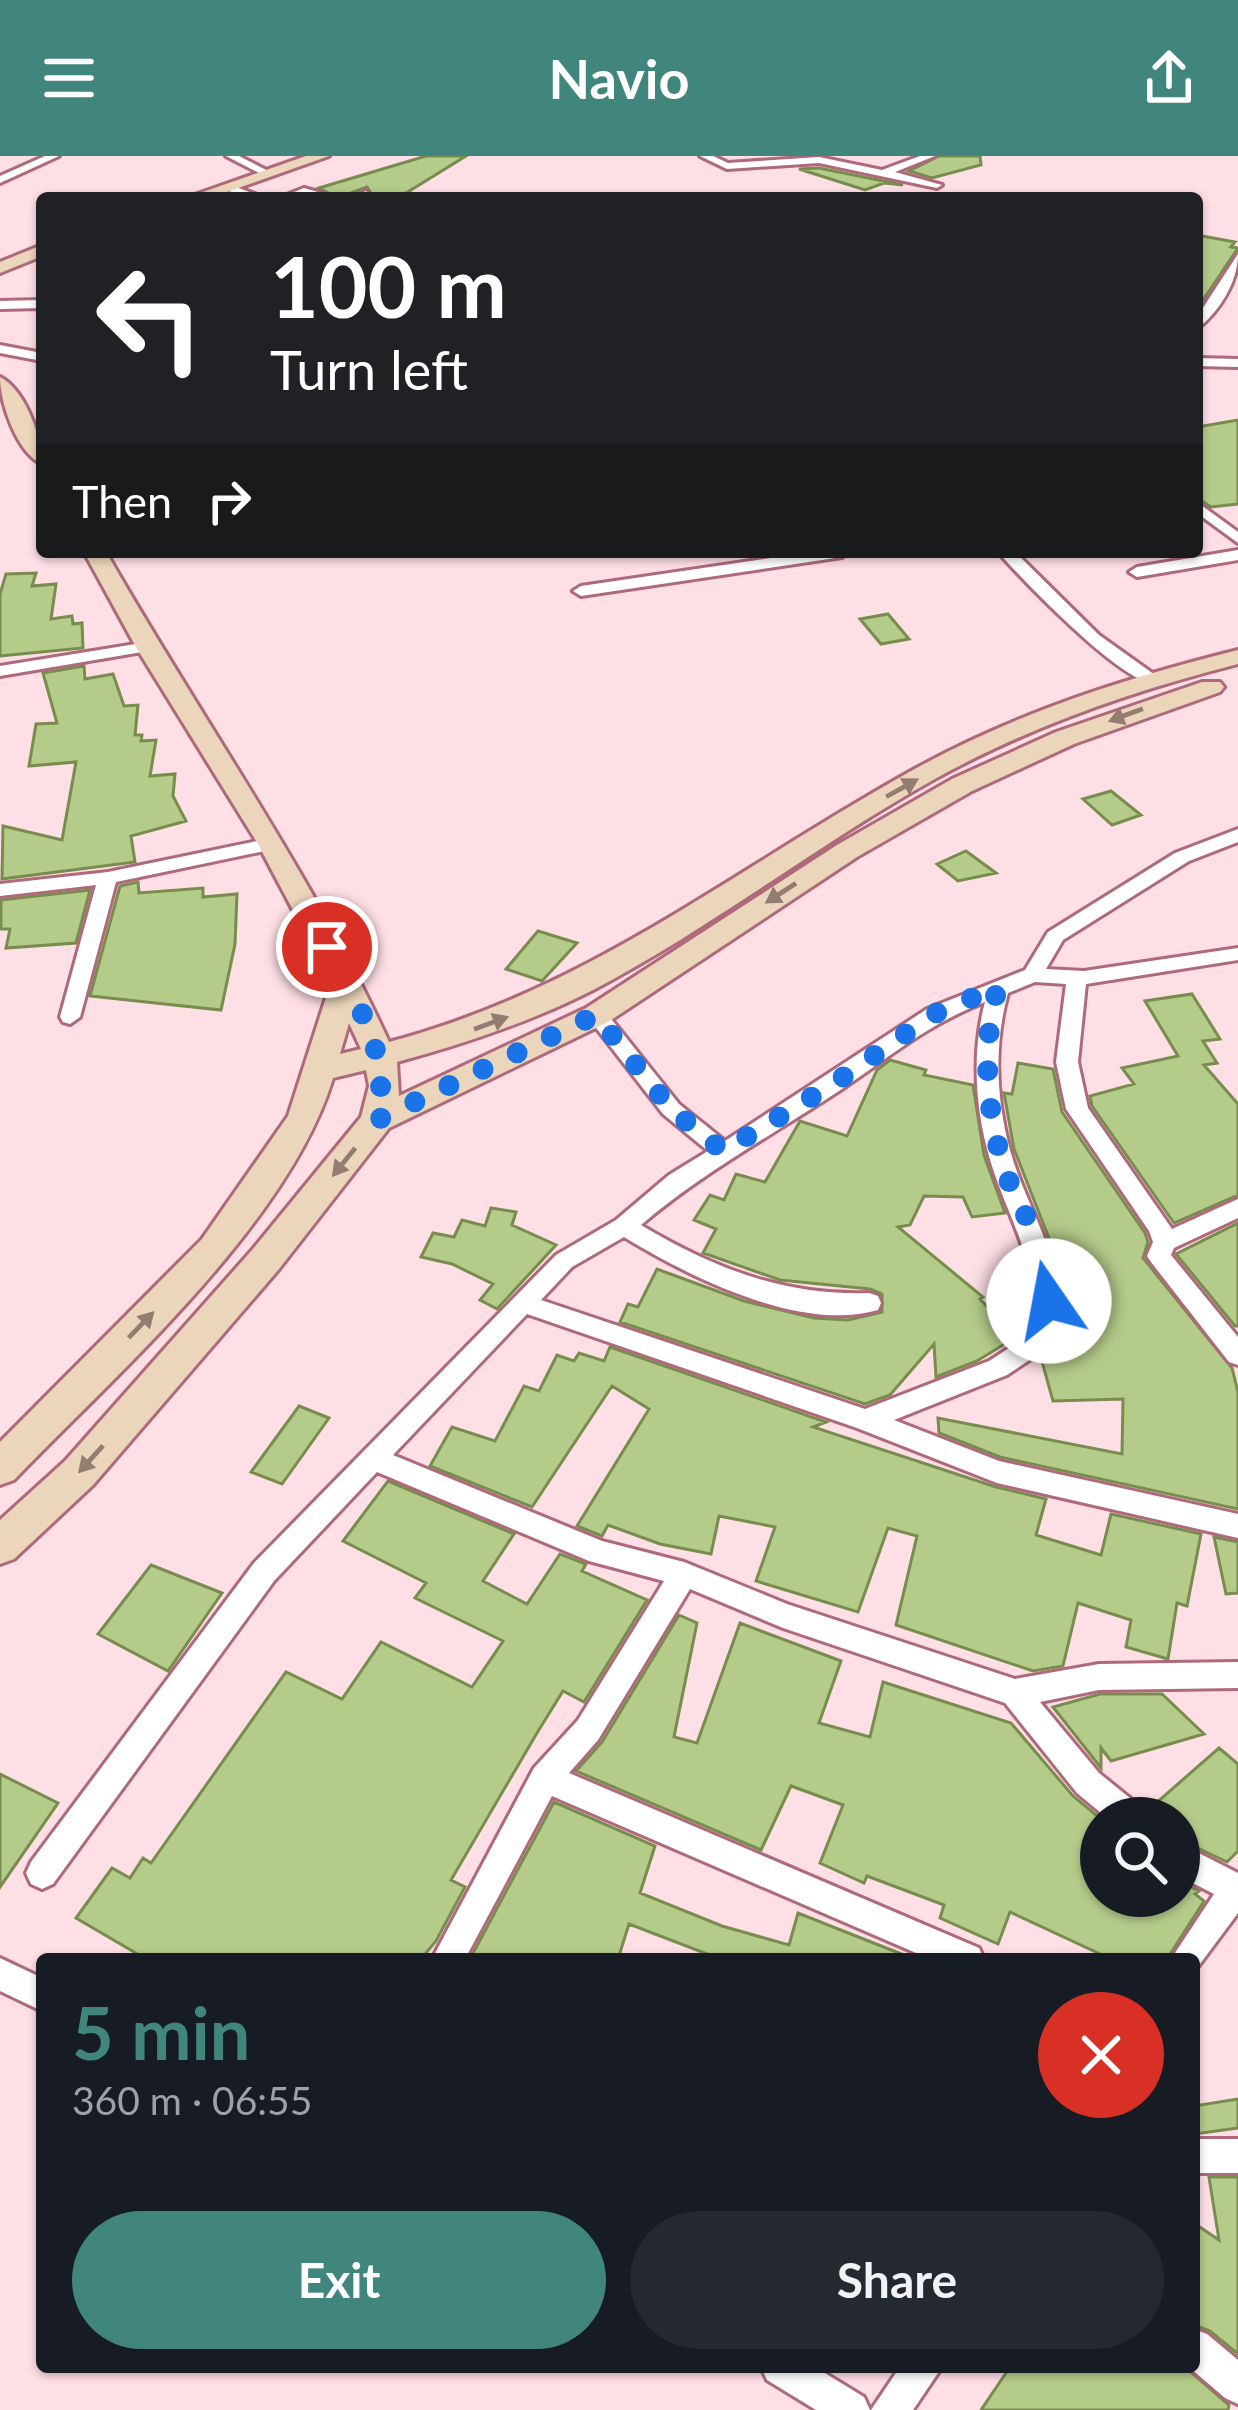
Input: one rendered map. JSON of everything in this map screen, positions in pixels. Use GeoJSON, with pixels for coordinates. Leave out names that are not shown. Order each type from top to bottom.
{"type":"FeatureCollection","features":[{"type":"Feature","properties":{"kind":"main road"},"geometry":{"type":"LineString","coordinates":[[213,192],[321,156]]}},
{"type":"Feature","properties":{"kind":"main road"},"geometry":{"type":"LineString","coordinates":[[0,268],[36,253]]}},
{"type":"Feature","properties":{"kind":"main road"},"geometry":{"type":"LineString","coordinates":[[0,383],[36,447]]}},
{"type":"Feature","properties":{"kind":"main road"},"geometry":{"type":"LineString","coordinates":[[0,1546],[79,1472],[266,1259],[377,1120],[385,1086],[380,1057],[346,982],[272,844],[97,558]]}},
{"type":"Feature","properties":{"kind":"main road"},"geometry":{"type":"LineString","coordinates":[[322,1070],[508,1018],[584,982],[854,814],[980,746],[1148,679],[1238,657]]}},
{"type":"Feature","properties":{"kind":"main road"},"geometry":{"type":"LineString","coordinates":[[377,1120],[596,1015],[847,850],[962,785],[1084,731],[1178,696],[1238,680]]}},
{"type":"Feature","properties":{"kind":"main road"},"geometry":{"type":"LineString","coordinates":[[5,1460],[214,1249],[304,1118],[346,982]]}},
{"type":"Feature","properties":{"kind":"street"},"geometry":{"type":"LineString","coordinates":[[0,180],[54,156]]}},
{"type":"Feature","properties":{"kind":"street"},"geometry":{"type":"LineString","coordinates":[[231,156],[269,174]]}},
{"type":"Feature","properties":{"kind":"street"},"geometry":{"type":"LineString","coordinates":[[705,156],[737,167],[830,158],[937,185]]}},
{"type":"Feature","properties":{"kind":"street"},"geometry":{"type":"LineString","coordinates":[[883,173],[930,156]]}},
{"type":"Feature","properties":{"kind":"street"},"geometry":{"type":"LineString","coordinates":[[228,187],[241,192]]}},
{"type":"Feature","properties":{"kind":"street"},"geometry":{"type":"LineString","coordinates":[[1203,317],[1221,294],[1238,257]]}},
{"type":"Feature","properties":{"kind":"street"},"geometry":{"type":"LineString","coordinates":[[0,305],[36,304]]}},
{"type":"Feature","properties":{"kind":"street"},"geometry":{"type":"LineString","coordinates":[[0,349],[36,355]]}},
{"type":"Feature","properties":{"kind":"street"},"geometry":{"type":"LineString","coordinates":[[1203,362],[1238,363]]}},
{"type":"Feature","properties":{"kind":"street"},"geometry":{"type":"LineString","coordinates":[[1203,511],[1238,539]]}},
{"type":"Feature","properties":{"kind":"street"},"geometry":{"type":"LineString","coordinates":[[1137,572],[1238,555]]}},
{"type":"Feature","properties":{"kind":"street"},"geometry":{"type":"LineString","coordinates":[[581,591],[802,558]]}},
{"type":"Feature","properties":{"kind":"street"},"geometry":{"type":"LineString","coordinates":[[1012,558],[1093,638],[1148,679]]}},
{"type":"Feature","properties":{"kind":"street"},"geometry":{"type":"LineString","coordinates":[[0,670],[148,646]]}},
{"type":"Feature","properties":{"kind":"street"},"geometry":{"type":"LineString","coordinates":[[1034,976],[1055,936],[1183,857],[1238,835]]}},
{"type":"Feature","properties":{"kind":"street"},"geometry":{"type":"LineString","coordinates":[[0,890],[108,878],[272,844]]}},
{"type":"Feature","properties":{"kind":"street"},"geometry":{"type":"LineString","coordinates":[[70,1017],[108,878]]}},
{"type":"Feature","properties":{"kind":"street"},"geometry":{"type":"LineString","coordinates":[[42,1873],[264,1572],[564,1261],[624,1226],[676,1181],[833,1084],[934,1014],[998,987],[1034,976],[1076,977],[1230,956],[1238,979]]}},
{"type":"Feature","properties":{"kind":"street"},"geometry":{"type":"LineString","coordinates":[[1076,977],[1067,1062],[1077,1109],[1104,1153],[1144,1201],[1165,1242]]}},
{"type":"Feature","properties":{"kind":"street"},"geometry":{"type":"LineString","coordinates":[[866,1420],[998,1368],[1040,1340],[1049,1301],[1042,1254],[1004,1168],[992,1117],[988,1068],[998,987]]}},
{"type":"Feature","properties":{"kind":"street"},"geometry":{"type":"LineString","coordinates":[[596,1015],[671,1109],[723,1151]]}},
{"type":"Feature","properties":{"kind":"street"},"geometry":{"type":"LineString","coordinates":[[1238,1208],[1165,1242],[1160,1256],[1238,1355]]}},
{"type":"Feature","properties":{"kind":"street"},"geometry":{"type":"LineString","coordinates":[[624,1226],[692,1265],[773,1296],[819,1304],[869,1304]]}},
{"type":"Feature","properties":{"kind":"street"},"geometry":{"type":"LineString","coordinates":[[524,1303],[866,1420],[997,1472],[1238,1526]]}},
{"type":"Feature","properties":{"kind":"street"},"geometry":{"type":"LineString","coordinates":[[373,1460],[599,1552],[684,1574],[783,1615],[1016,1693],[1099,1677],[1238,1675]]}},
{"type":"Feature","properties":{"kind":"street"},"geometry":{"type":"LineString","coordinates":[[451,1953],[544,1778],[588,1730],[684,1574]]}},
{"type":"Feature","properties":{"kind":"street"},"geometry":{"type":"LineString","coordinates":[[1016,1693],[1088,1783],[1105,1797]]}},
{"type":"Feature","properties":{"kind":"street"},"geometry":{"type":"LineString","coordinates":[[544,1778],[954,1953]]}},
{"type":"Feature","properties":{"kind":"street"},"geometry":{"type":"LineString","coordinates":[[1191,1953],[1237,1890],[1200,1870]]}},
{"type":"Feature","properties":{"kind":"street"},"geometry":{"type":"LineString","coordinates":[[0,1974],[36,1992]]}},
{"type":"Feature","properties":{"kind":"street"},"geometry":{"type":"LineString","coordinates":[[1200,2156],[1238,2156]]}},
{"type":"Feature","properties":{"kind":"street"},"geometry":{"type":"LineString","coordinates":[[1200,2352],[1238,2386]]}},
{"type":"Feature","properties":{"kind":"street"},"geometry":{"type":"LineString","coordinates":[[790,2373],[851,2410]]}},
{"type":"Feature","properties":{"kind":"street"},"geometry":{"type":"LineString","coordinates":[[890,2410],[918,2373]]}},
{"type":"Feature","properties":{"kind":"building"},"geometry":{"type":"Polygon","coordinates":[[[426,156],[466,156],[408,192],[370,192],[367,187],[326,192],[319,188],[426,156]]]}},
{"type":"Feature","properties":{"kind":"building"},"geometry":{"type":"Polygon","coordinates":[[[939,156],[980,156],[981,165],[932,178],[909,171],[939,156]]]}},
{"type":"Feature","properties":{"kind":"building"},"geometry":{"type":"Polygon","coordinates":[[[819,168],[903,185],[884,183],[865,190],[799,169],[819,168]]]}},
{"type":"Feature","properties":{"kind":"building"},"geometry":{"type":"Polygon","coordinates":[[[1203,236],[1235,242],[1231,247],[1238,248],[1203,300],[1203,236]]]}},
{"type":"Feature","properties":{"kind":"building"},"geometry":{"type":"Polygon","coordinates":[[[1238,420],[1238,504],[1211,507],[1203,502],[1203,426],[1238,420]]]}},
{"type":"Feature","properties":{"kind":"building"},"geometry":{"type":"Polygon","coordinates":[[[36,573],[32,586],[56,584],[51,619],[72,616],[73,624],[82,623],[83,648],[0,656],[0,594],[6,574],[36,573]]]}},
{"type":"Feature","properties":{"kind":"building"},"geometry":{"type":"Polygon","coordinates":[[[888,614],[909,639],[881,644],[860,619],[888,614]]]}},
{"type":"Feature","properties":{"kind":"building"},"geometry":{"type":"Polygon","coordinates":[[[84,666],[85,679],[113,674],[124,706],[138,705],[135,735],[142,735],[141,741],[156,740],[150,776],[175,774],[173,796],[186,821],[131,836],[135,862],[2,879],[3,826],[62,840],[76,762],[29,766],[36,724],[57,723],[43,673],[84,666]]]}},
{"type":"Feature","properties":{"kind":"building"},"geometry":{"type":"Polygon","coordinates":[[[1111,791],[1141,815],[1112,825],[1083,799],[1111,791]]]}},
{"type":"Feature","properties":{"kind":"building"},"geometry":{"type":"Polygon","coordinates":[[[966,851],[996,873],[958,881],[937,864],[966,851]]]}},
{"type":"Feature","properties":{"kind":"building"},"geometry":{"type":"Polygon","coordinates":[[[138,882],[139,893],[203,888],[203,897],[237,894],[235,944],[221,1010],[90,996],[120,886],[138,882]]]}},
{"type":"Feature","properties":{"kind":"building"},"geometry":{"type":"Polygon","coordinates":[[[90,890],[76,943],[6,948],[10,929],[1,929],[1,900],[90,890]]]}},
{"type":"Feature","properties":{"kind":"building"},"geometry":{"type":"Polygon","coordinates":[[[538,931],[577,943],[542,981],[506,969],[538,931]]]}},
{"type":"Feature","properties":{"kind":"building"},"geometry":{"type":"Polygon","coordinates":[[[1192,994],[1220,1039],[1203,1041],[1217,1063],[1204,1065],[1238,1104],[1238,1195],[1174,1223],[1092,1106],[1090,1096],[1134,1084],[1122,1068],[1178,1056],[1145,1001],[1192,994]]]}},
{"type":"Feature","properties":{"kind":"building"},"geometry":{"type":"Polygon","coordinates":[[[890,1060],[926,1070],[924,1075],[973,1085],[984,1155],[1005,1213],[972,1217],[963,1197],[924,1196],[910,1225],[898,1227],[983,1297],[980,1299],[1016,1337],[977,1361],[936,1377],[934,1344],[890,1395],[865,1404],[620,1322],[628,1304],[638,1307],[657,1269],[744,1301],[814,1318],[848,1320],[882,1312],[882,1294],[870,1289],[780,1280],[703,1253],[716,1229],[694,1220],[710,1195],[724,1200],[736,1174],[765,1182],[800,1121],[847,1136],[877,1070],[890,1060]]]}},
{"type":"Feature","properties":{"kind":"building"},"geometry":{"type":"Polygon","coordinates":[[[1018,1063],[1053,1069],[1062,1112],[1145,1233],[1148,1242],[1143,1258],[1232,1368],[1238,1392],[1238,1509],[1000,1457],[939,1433],[938,1418],[1122,1454],[1123,1399],[1053,1401],[1041,1358],[1055,1342],[1090,1338],[1062,1290],[1052,1246],[1014,1149],[1004,1093],[1012,1094],[1018,1063]]]}},
{"type":"Feature","properties":{"kind":"building"},"geometry":{"type":"Polygon","coordinates":[[[491,1208],[516,1212],[512,1225],[556,1245],[497,1309],[480,1300],[493,1284],[452,1264],[421,1257],[433,1233],[454,1237],[462,1220],[485,1226],[491,1208]]]}},
{"type":"Feature","properties":{"kind":"building"},"geometry":{"type":"Polygon","coordinates":[[[1238,1223],[1238,1326],[1235,1326],[1176,1254],[1238,1223]]]}},
{"type":"Feature","properties":{"kind":"building"},"geometry":{"type":"Polygon","coordinates":[[[610,1347],[826,1422],[813,1427],[1046,1499],[1036,1535],[1101,1555],[1111,1514],[1201,1534],[1187,1606],[1177,1603],[1168,1659],[1126,1647],[1131,1620],[1078,1603],[1063,1666],[1033,1671],[896,1625],[917,1536],[888,1528],[858,1612],[756,1581],[775,1527],[719,1516],[711,1554],[660,1544],[608,1525],[602,1536],[577,1526],[649,1409],[612,1386],[532,1507],[430,1466],[452,1427],[495,1441],[524,1386],[539,1391],[557,1355],[574,1361],[579,1353],[604,1361],[610,1347]]]}},
{"type":"Feature","properties":{"kind":"building"},"geometry":{"type":"Polygon","coordinates":[[[299,1406],[329,1418],[282,1484],[251,1472],[299,1406]]]}},
{"type":"Feature","properties":{"kind":"building"},"geometry":{"type":"Polygon","coordinates":[[[388,1481],[514,1534],[483,1581],[527,1604],[560,1554],[586,1564],[582,1571],[647,1600],[584,1702],[563,1691],[451,1880],[465,1887],[426,1953],[136,1953],[76,1918],[112,1868],[130,1878],[143,1858],[151,1863],[286,1672],[342,1699],[381,1642],[472,1687],[503,1641],[415,1598],[426,1583],[343,1541],[388,1481]]]}},
{"type":"Feature","properties":{"kind":"building"},"geometry":{"type":"Polygon","coordinates":[[[1214,1537],[1238,1542],[1238,1593],[1226,1594],[1214,1537]]]}},
{"type":"Feature","properties":{"kind":"building"},"geometry":{"type":"Polygon","coordinates":[[[151,1565],[222,1593],[168,1671],[98,1634],[151,1565]]]}},
{"type":"Feature","properties":{"kind":"building"},"geometry":{"type":"Polygon","coordinates":[[[679,1615],[697,1623],[674,1737],[697,1743],[740,1623],[841,1661],[819,1723],[870,1737],[883,1682],[1011,1723],[1080,1802],[1080,1917],[1194,1917],[1171,1953],[1098,1953],[1010,1912],[998,1944],[940,1918],[944,1905],[867,1876],[864,1883],[820,1863],[843,1805],[791,1786],[761,1850],[576,1771],[602,1742],[679,1615]]]}},
{"type":"Feature","properties":{"kind":"building"},"geometry":{"type":"Polygon","coordinates":[[[1100,1694],[1162,1694],[1204,1734],[1111,1761],[1101,1748],[1101,1768],[1053,1707],[1100,1694]]]}},
{"type":"Feature","properties":{"kind":"building"},"geometry":{"type":"Polygon","coordinates":[[[1219,1748],[1238,1764],[1238,1851],[1227,1862],[1200,1849],[1200,1797],[1163,1797],[1219,1748]]]}},
{"type":"Feature","properties":{"kind":"building"},"geometry":{"type":"Polygon","coordinates":[[[0,1774],[58,1803],[0,1887],[0,1774]]]}},
{"type":"Feature","properties":{"kind":"building"},"geometry":{"type":"Polygon","coordinates":[[[554,1802],[655,1846],[640,1893],[722,1926],[789,1945],[798,1913],[899,1953],[704,1953],[629,1924],[620,1953],[473,1953],[554,1802]]]}},
{"type":"Feature","properties":{"kind":"building"},"geometry":{"type":"Polygon","coordinates":[[[1238,2099],[1238,2128],[1200,2133],[1200,2105],[1238,2099]]]}},
{"type":"Feature","properties":{"kind":"building"},"geometry":{"type":"Polygon","coordinates":[[[1209,2177],[1238,2177],[1238,2354],[1200,2327],[1200,2227],[1219,2240],[1209,2177]]]}},
{"type":"Feature","properties":{"kind":"building"},"geometry":{"type":"Polygon","coordinates":[[[1006,2373],[1192,2373],[1229,2405],[1228,2410],[981,2410],[1006,2373]]]}},
{"type":"Feature","properties":{"kind":"route"},"geometry":{"type":"LineString","coordinates":[[327,947],[380,1057],[385,1086],[377,1120],[596,1015],[671,1109],[723,1151],[833,1084],[934,1014],[998,987],[988,1068],[992,1117],[1004,1168],[1042,1254],[1049,1301]]}}]}
